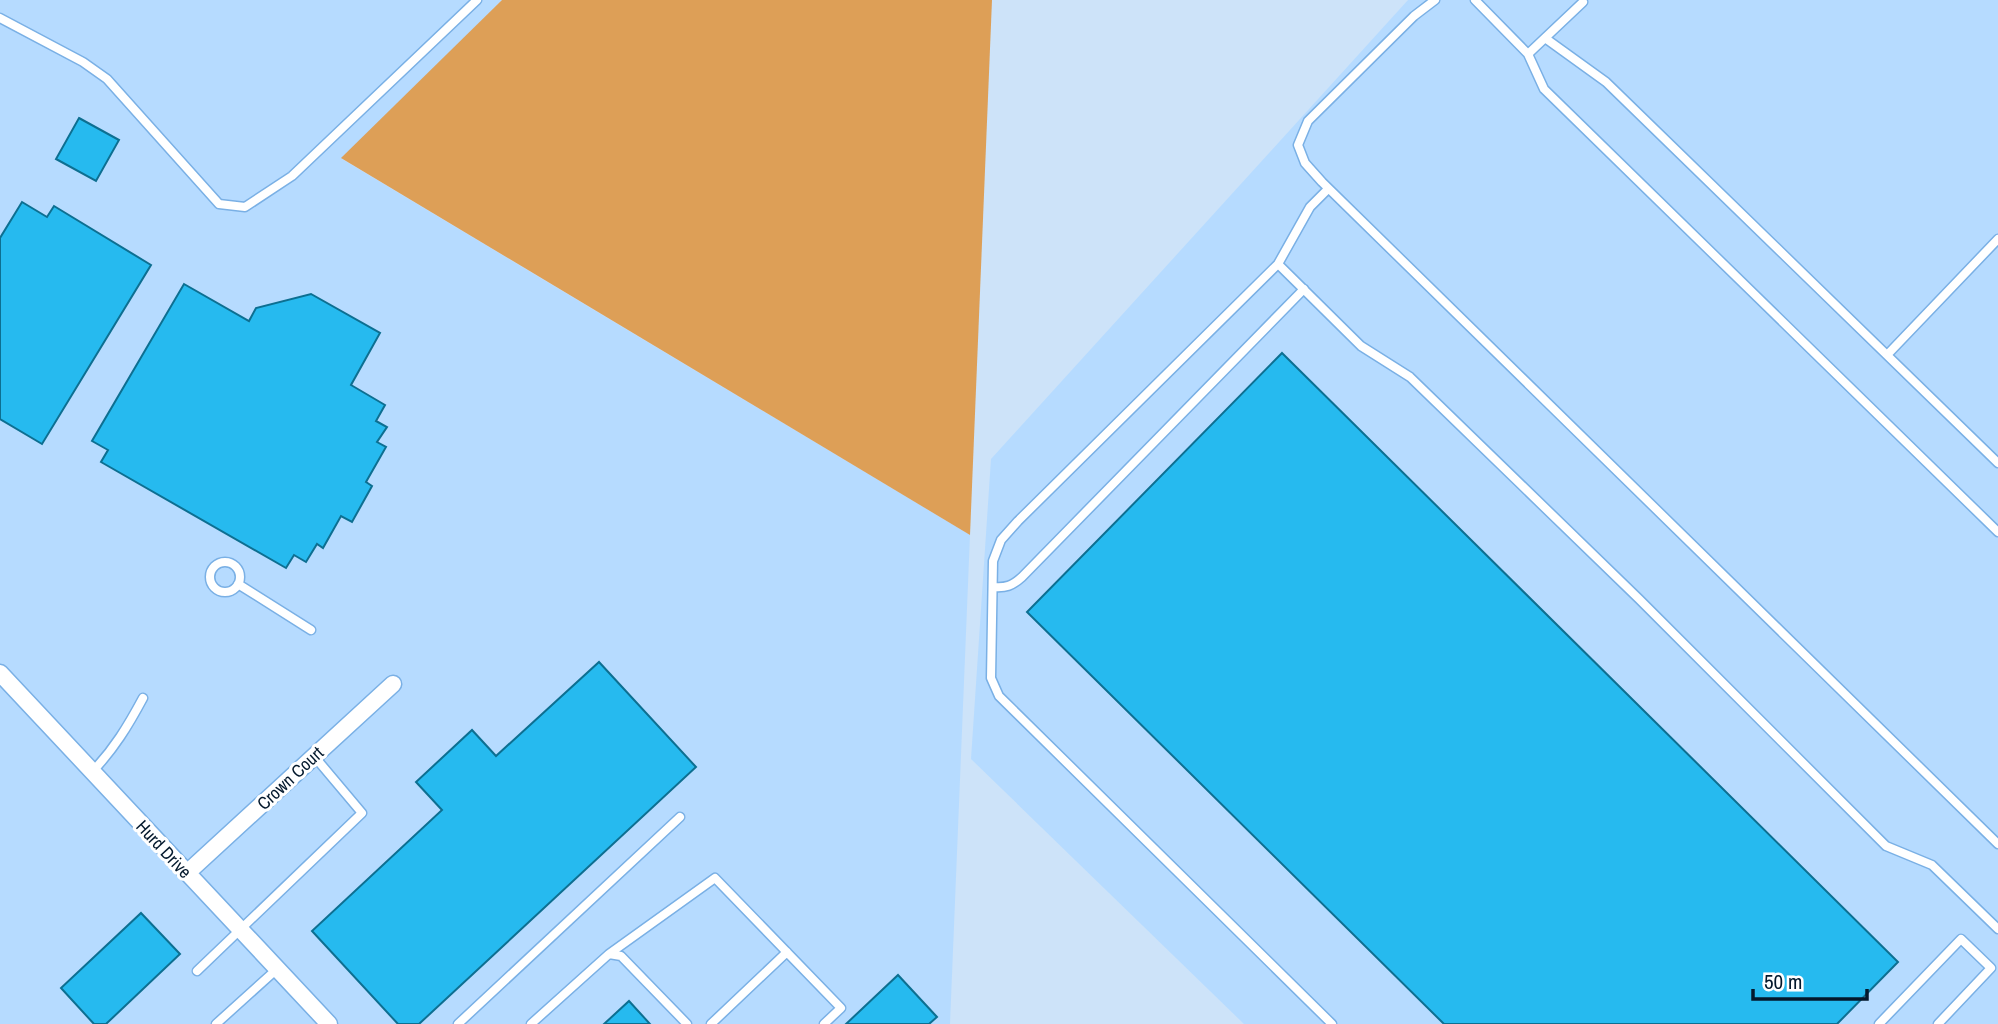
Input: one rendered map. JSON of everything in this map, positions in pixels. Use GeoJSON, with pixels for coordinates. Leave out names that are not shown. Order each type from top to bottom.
{"type":"FeatureCollection","features":[{"type":"Feature","properties":{"kind":"street","name":"Hurd Drive"},"geometry":{"type":"LineString","coordinates":[[0,673],[329,1024]]}},
{"type":"Feature","properties":{"kind":"street","name":"Crown Court"},"geometry":{"type":"LineString","coordinates":[[187,873],[393,684]]}},
{"type":"Feature","properties":{"kind":"lane"},"geometry":{"type":"LineString","coordinates":[[0,18],[83,62],[107,79],[219,204],[245,206],[292,176],[477,0]]}},
{"type":"Feature","properties":{"kind":"lane"},"geometry":{"type":"LineString","coordinates":[[1435,0],[1414,16],[1308,121],[1297,145],[1305,163],[1328,189],[1998,845]]}},
{"type":"Feature","properties":{"kind":"lane"},"geometry":{"type":"LineString","coordinates":[[1475,0],[1528,54],[1544,89],[1998,532]]}},
{"type":"Feature","properties":{"kind":"lane"},"geometry":{"type":"LineString","coordinates":[[1528,54],[1583,2]]}},
{"type":"Feature","properties":{"kind":"lane"},"geometry":{"type":"LineString","coordinates":[[1545,38],[1606,82],[1998,463]]}},
{"type":"Feature","properties":{"kind":"lane"},"geometry":{"type":"LineString","coordinates":[[1328,189],[1310,207],[1278,264],[1018,521],[1001,541],[993,561],[991,678],[999,696],[1332,1024]]}},
{"type":"Feature","properties":{"kind":"lane"},"geometry":{"type":"LineString","coordinates":[[1887,355],[1998,239]]}},
{"type":"Feature","properties":{"kind":"lane"},"geometry":{"type":"LineString","coordinates":[[1278,264],[1361,346],[1410,376],[1649,608],[1886,846],[1932,865],[1998,929]]}},
{"type":"Feature","properties":{"kind":"lane"},"geometry":{"type":"LineString","coordinates":[[993,587],[1004,588],[1022,577],[1304,289]]}},
{"type":"Feature","properties":{"kind":"lane"},"geometry":{"type":"LineString","coordinates":[[238,584],[311,629]]}},
{"type":"Feature","properties":{"kind":"lane"},"geometry":{"type":"LineString","coordinates":[[92,772],[112,752],[143,698]]}},
{"type":"Feature","properties":{"kind":"lane"},"geometry":{"type":"LineString","coordinates":[[197,971],[362,813],[314,756]]}},
{"type":"Feature","properties":{"kind":"lane"},"geometry":{"type":"LineString","coordinates":[[458,1024],[680,817]]}},
{"type":"Feature","properties":{"kind":"lane"},"geometry":{"type":"LineString","coordinates":[[531,1024],[609,954],[715,878],[841,1008],[824,1024]]}},
{"type":"Feature","properties":{"kind":"lane"},"geometry":{"type":"LineString","coordinates":[[1879,1024],[1961,939],[1991,968],[1938,1024]]}},
{"type":"Feature","properties":{"kind":"lane"},"geometry":{"type":"LineString","coordinates":[[710,1024],[787,952]]}},
{"type":"Feature","properties":{"kind":"lane"},"geometry":{"type":"LineString","coordinates":[[609,954],[621,956],[687,1024]]}},
{"type":"Feature","properties":{"kind":"lane"},"geometry":{"type":"LineString","coordinates":[[216,1024],[277,969]]}},
{"type":"Feature","properties":{"kind":"shaded area"},"geometry":{"type":"Polygon","coordinates":[[[0,0],[502,0],[342,159],[970,535],[950,1024],[0,1024],[0,0]]]}},
{"type":"Feature","properties":{"kind":"shaded area"},"geometry":{"type":"Polygon","coordinates":[[[502,0],[992,0],[970,535],[341,158],[502,0]]]}},
{"type":"Feature","properties":{"kind":"shaded area"},"geometry":{"type":"Polygon","coordinates":[[[1408,0],[1998,0],[1998,1024],[1244,1024],[971,759],[991,459],[1408,0]]]}},
{"type":"Feature","properties":{"kind":"building"},"geometry":{"type":"Polygon","coordinates":[[[79,118],[119,140],[96,181],[56,159],[79,118]]]}},
{"type":"Feature","properties":{"kind":"building"},"geometry":{"type":"Polygon","coordinates":[[[22,202],[47,217],[54,206],[151,265],[42,444],[0,419],[0,238],[22,202]]]}},
{"type":"Feature","properties":{"kind":"building"},"geometry":{"type":"Polygon","coordinates":[[[184,284],[249,321],[256,308],[311,294],[380,333],[351,385],[385,405],[376,421],[387,427],[377,442],[386,447],[366,482],[372,486],[352,522],[341,516],[323,548],[317,544],[306,562],[294,555],[286,568],[101,462],[108,450],[92,441],[184,284]]]}},
{"type":"Feature","properties":{"kind":"building"},"geometry":{"type":"Polygon","coordinates":[[[1282,353],[1898,962],[1837,1024],[1444,1024],[1027,612],[1282,353]]]}},
{"type":"Feature","properties":{"kind":"building"},"geometry":{"type":"Polygon","coordinates":[[[599,662],[696,767],[419,1024],[398,1024],[312,931],[442,810],[416,782],[472,730],[496,756],[599,662]]]}},
{"type":"Feature","properties":{"kind":"building"},"geometry":{"type":"Polygon","coordinates":[[[141,913],[180,954],[106,1024],[94,1024],[61,988],[141,913]]]}},
{"type":"Feature","properties":{"kind":"building"},"geometry":{"type":"Polygon","coordinates":[[[898,975],[937,1017],[929,1024],[846,1024],[898,975]]]}},
{"type":"Feature","properties":{"kind":"building"},"geometry":{"type":"Polygon","coordinates":[[[629,1001],[650,1024],[604,1024],[629,1001]]]}}]}
